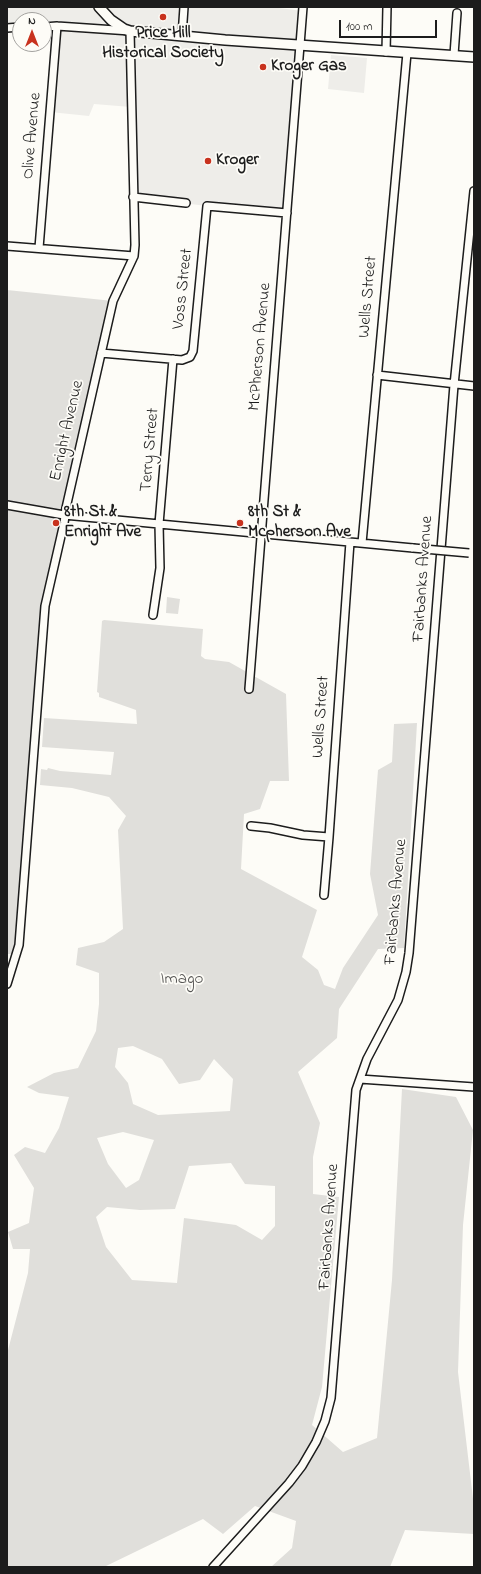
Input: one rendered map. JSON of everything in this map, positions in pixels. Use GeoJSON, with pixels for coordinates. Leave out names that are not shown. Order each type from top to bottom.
{"type":"FeatureCollection","features":[{"type":"Feature","properties":{"kind":"main road"},"geometry":{"type":"LineString","coordinates":[[99,7],[111,20],[130,31],[386,52],[474,57]]}},
{"type":"Feature","properties":{"kind":"street"},"geometry":{"type":"LineString","coordinates":[[182,36],[184,7]]}},
{"type":"Feature","properties":{"kind":"street","name":"McPherson Avenue"},"geometry":{"type":"LineString","coordinates":[[250,689],[303,7]]}},
{"type":"Feature","properties":{"kind":"street"},"geometry":{"type":"LineString","coordinates":[[386,52],[387,7]]}},
{"type":"Feature","properties":{"kind":"street"},"geometry":{"type":"LineString","coordinates":[[454,55],[457,13]]}},
{"type":"Feature","properties":{"kind":"street"},"geometry":{"type":"LineString","coordinates":[[52,26],[130,31]]}},
{"type":"Feature","properties":{"kind":"street","name":"Olive Avenue"},"geometry":{"type":"LineString","coordinates":[[39,248],[57,26]]}},
{"type":"Feature","properties":{"kind":"street","name":"Enright Avenue"},"geometry":{"type":"LineString","coordinates":[[7,984],[19,946],[45,606],[64,523],[64,515],[113,301],[134,256],[135,244],[130,31]]}},
{"type":"Feature","properties":{"kind":"street","name":"Wells Street"},"geometry":{"type":"LineString","coordinates":[[362,544],[407,53]]}},
{"type":"Feature","properties":{"kind":"street","name":"Fairbanks Avenue"},"geometry":{"type":"LineString","coordinates":[[213,1567],[289,1483],[302,1466],[316,1442],[331,1398],[354,1105],[360,1079],[367,1059],[398,1000],[406,972],[409,953],[454,384],[474,191]]}},
{"type":"Feature","properties":{"kind":"street"},"geometry":{"type":"LineString","coordinates":[[133,197],[186,203]]}},
{"type":"Feature","properties":{"kind":"street","name":"Voss Street"},"geometry":{"type":"LineString","coordinates":[[173,359],[187,359],[193,351],[207,206],[287,213]]}},
{"type":"Feature","properties":{"kind":"street"},"geometry":{"type":"LineString","coordinates":[[7,246],[134,256]]}},
{"type":"Feature","properties":{"kind":"street"},"geometry":{"type":"LineString","coordinates":[[101,353],[173,359]]}},
{"type":"Feature","properties":{"kind":"street","name":"Terry Street"},"geometry":{"type":"LineString","coordinates":[[153,615],[160,568],[158,524],[173,359]]}},
{"type":"Feature","properties":{"kind":"street"},"geometry":{"type":"LineString","coordinates":[[377,375],[474,386]]}},
{"type":"Feature","properties":{"kind":"street"},"geometry":{"type":"LineString","coordinates":[[7,505],[64,515],[471,553]]}},
{"type":"Feature","properties":{"kind":"street","name":"Wells Street"},"geometry":{"type":"LineString","coordinates":[[324,894],[350,542]]}},
{"type":"Feature","properties":{"kind":"street"},"geometry":{"type":"LineString","coordinates":[[251,826],[270,828],[303,835],[329,837]]}},
{"type":"Feature","properties":{"kind":"street"},"geometry":{"type":"LineString","coordinates":[[360,1079],[474,1087]]}},
{"type":"Feature","properties":{"kind":"shaded area"},"geometry":{"type":"Polygon","coordinates":[[[7,7],[271,7],[303,11],[287,213],[207,206],[133,197],[131,107],[94,104],[89,116],[50,112],[57,26],[52,26],[52,12],[12,12],[12,28],[7,28],[7,7]]]}},
{"type":"Feature","properties":{"kind":"shaded area"},"geometry":{"type":"Polygon","coordinates":[[[331,55],[367,58],[364,93],[328,89],[331,55]]]}},
{"type":"Feature","properties":{"kind":"green space"},"geometry":{"type":"Polygon","coordinates":[[[7,290],[113,301],[48,591],[17,954],[7,954],[7,290]]]}},
{"type":"Feature","properties":{"kind":"green space"},"geometry":{"type":"Polygon","coordinates":[[[167,597],[180,599],[178,614],[166,613],[167,597]]]}},
{"type":"Feature","properties":{"kind":"green space","name":"Imago"},"geometry":{"type":"Polygon","coordinates":[[[102,621],[203,629],[201,656],[205,659],[229,662],[286,694],[289,781],[270,781],[260,809],[244,814],[241,869],[317,910],[302,957],[318,970],[324,985],[335,989],[343,968],[378,915],[370,874],[378,770],[392,762],[394,724],[417,723],[404,948],[378,949],[339,1009],[337,1038],[298,1072],[320,1123],[313,1157],[313,1194],[339,1197],[322,1387],[312,1425],[343,1452],[377,1438],[392,1280],[402,1089],[456,1097],[473,1130],[463,1225],[458,1372],[474,1507],[474,1534],[405,1530],[390,1567],[271,1567],[292,1548],[296,1521],[255,1506],[223,1534],[203,1519],[104,1567],[7,1567],[7,1354],[28,1273],[30,1249],[13,1249],[8,1232],[29,1223],[34,1188],[14,1155],[25,1147],[45,1153],[59,1128],[69,1097],[39,1093],[27,1087],[54,1073],[78,1068],[96,1031],[99,1004],[99,973],[76,965],[78,948],[104,942],[123,929],[118,830],[126,816],[109,797],[72,788],[40,785],[41,769],[47,770],[48,768],[60,771],[111,775],[114,752],[42,747],[44,718],[137,724],[136,710],[99,697],[99,693],[97,692],[102,621]],[[133,1046],[118,1048],[115,1067],[128,1083],[133,1104],[158,1115],[230,1111],[233,1079],[214,1059],[200,1080],[179,1084],[162,1059],[133,1046]],[[123,1132],[97,1138],[108,1164],[126,1188],[139,1180],[154,1140],[123,1132]],[[231,1163],[189,1166],[175,1209],[140,1210],[107,1207],[96,1217],[106,1247],[132,1280],[177,1283],[184,1218],[236,1225],[262,1240],[275,1226],[275,1186],[245,1184],[231,1163]]]}},
{"type":"Feature","properties":{"kind":"place","name":"Price Hill Historical Society"},"geometry":{"type":"Point","coordinates":[163,17]}},
{"type":"Feature","properties":{"kind":"place","name":"Kroger Gas"},"geometry":{"type":"Point","coordinates":[263,67]}},
{"type":"Feature","properties":{"kind":"place","name":"Kroger"},"geometry":{"type":"Point","coordinates":[208,161]}},
{"type":"Feature","properties":{"kind":"place","name":"8th St & Enright Ave"},"geometry":{"type":"Point","coordinates":[56,523]}},
{"type":"Feature","properties":{"kind":"place","name":"8th St & Mcpherson Ave"},"geometry":{"type":"Point","coordinates":[240,523]}}]}
